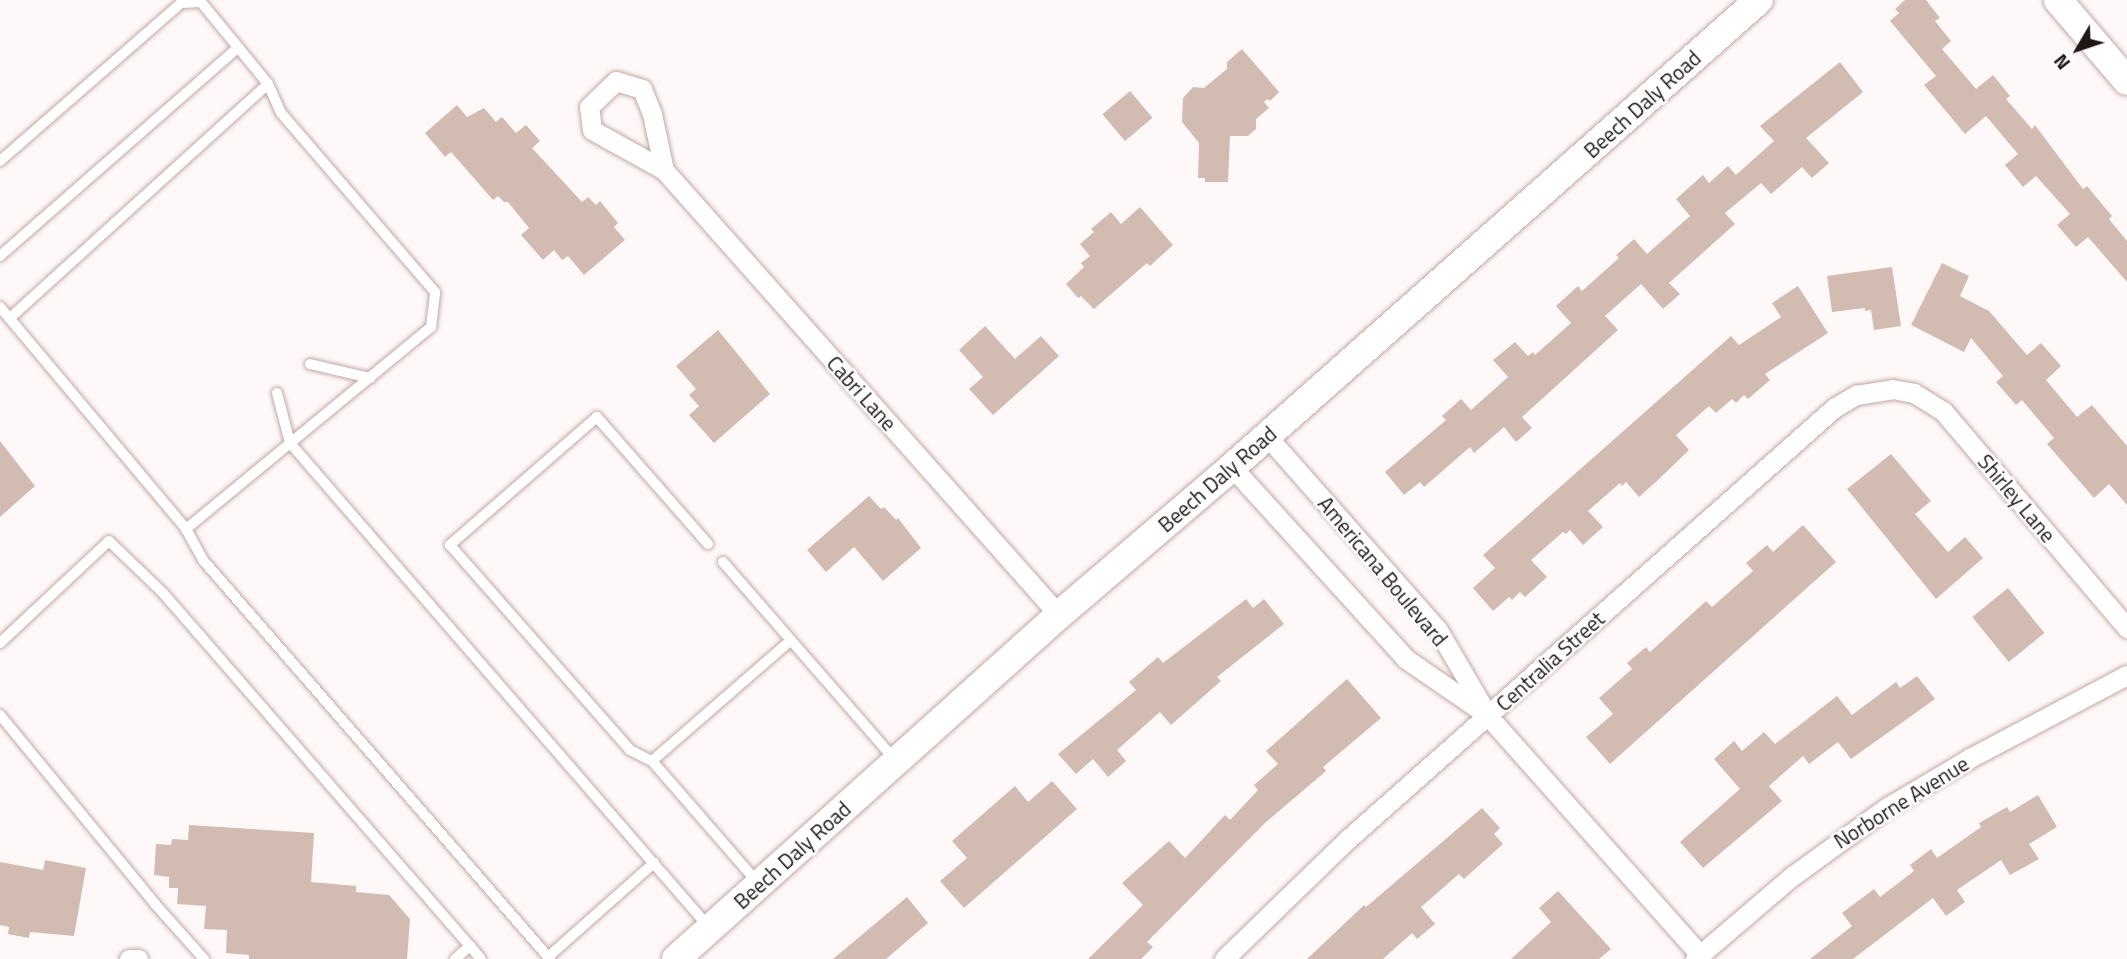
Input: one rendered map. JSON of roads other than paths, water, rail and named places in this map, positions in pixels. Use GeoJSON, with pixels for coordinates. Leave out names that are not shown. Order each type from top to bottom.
{"type":"FeatureCollection","features":[{"type":"Feature","properties":{"kind":"main road","name":"Beech Daly Road"},"geometry":{"type":"LineString","coordinates":[[676,959],[1059,615],[1232,467],[1759,0]]}},
{"type":"Feature","properties":{"kind":"main road"},"geometry":{"type":"LineString","coordinates":[[2057,0],[2127,81]]}},
{"type":"Feature","properties":{"kind":"street","name":"Cabri Lane"},"geometry":{"type":"LineString","coordinates":[[664,170],[652,114],[642,89],[616,80],[589,107],[592,131],[664,170],[1059,615]]}},
{"type":"Feature","properties":{"kind":"street","name":"Shirley Lane"},"geometry":{"type":"LineString","coordinates":[[1892,389],[1914,393],[1943,411],[2127,628]]}},
{"type":"Feature","properties":{"kind":"street","name":"Centralia Street"},"geometry":{"type":"LineString","coordinates":[[1224,959],[1348,839],[1834,408],[1856,395],[1892,389]]}},
{"type":"Feature","properties":{"kind":"street","name":"Americana Boulevard"},"geometry":{"type":"LineString","coordinates":[[1266,435],[1438,630],[1488,716],[1697,957]]}},
{"type":"Feature","properties":{"kind":"street","name":"Americana Boulevard"},"geometry":{"type":"LineString","coordinates":[[1232,467],[1406,659],[1488,716]]}},
{"type":"Feature","properties":{"kind":"street","name":"Norborne Avenue"},"geometry":{"type":"LineString","coordinates":[[1697,957],[1791,877],[1886,808],[1970,758],[2127,675]]}},
{"type":"Feature","properties":{"kind":"street"},"geometry":{"type":"LineString","coordinates":[[129,959],[138,959]]}},
{"type":"Feature","properties":{"kind":"lane"},"geometry":{"type":"LineString","coordinates":[[0,161],[181,3],[201,2],[268,84],[281,113],[435,292],[431,327],[186,529]]}},
{"type":"Feature","properties":{"kind":"lane"},"geometry":{"type":"LineString","coordinates":[[0,256],[238,48]]}},
{"type":"Feature","properties":{"kind":"lane"},"geometry":{"type":"LineString","coordinates":[[10,318],[268,84]]}},
{"type":"Feature","properties":{"kind":"lane"},"geometry":{"type":"LineString","coordinates":[[0,307],[186,529],[203,561],[549,958],[654,863]]}},
{"type":"Feature","properties":{"kind":"lane"},"geometry":{"type":"LineString","coordinates":[[310,364],[370,378]]}},
{"type":"Feature","properties":{"kind":"lane"},"geometry":{"type":"LineString","coordinates":[[277,393],[290,443],[710,929]]}},
{"type":"Feature","properties":{"kind":"lane"},"geometry":{"type":"LineString","coordinates":[[708,544],[597,417],[450,545],[630,750],[652,761],[759,885]]}},
{"type":"Feature","properties":{"kind":"lane"},"geometry":{"type":"LineString","coordinates":[[0,643],[109,541],[163,593],[481,959]]}},
{"type":"Feature","properties":{"kind":"lane"},"geometry":{"type":"LineString","coordinates":[[723,562],[896,762]]}},
{"type":"Feature","properties":{"kind":"lane"},"geometry":{"type":"LineString","coordinates":[[652,761],[790,640]]}},
{"type":"Feature","properties":{"kind":"lane"},"geometry":{"type":"LineString","coordinates":[[0,715],[155,904],[204,959]]}},
{"type":"Feature","properties":{"kind":"lane"},"geometry":{"type":"LineString","coordinates":[[455,959],[470,946]]}}]}
